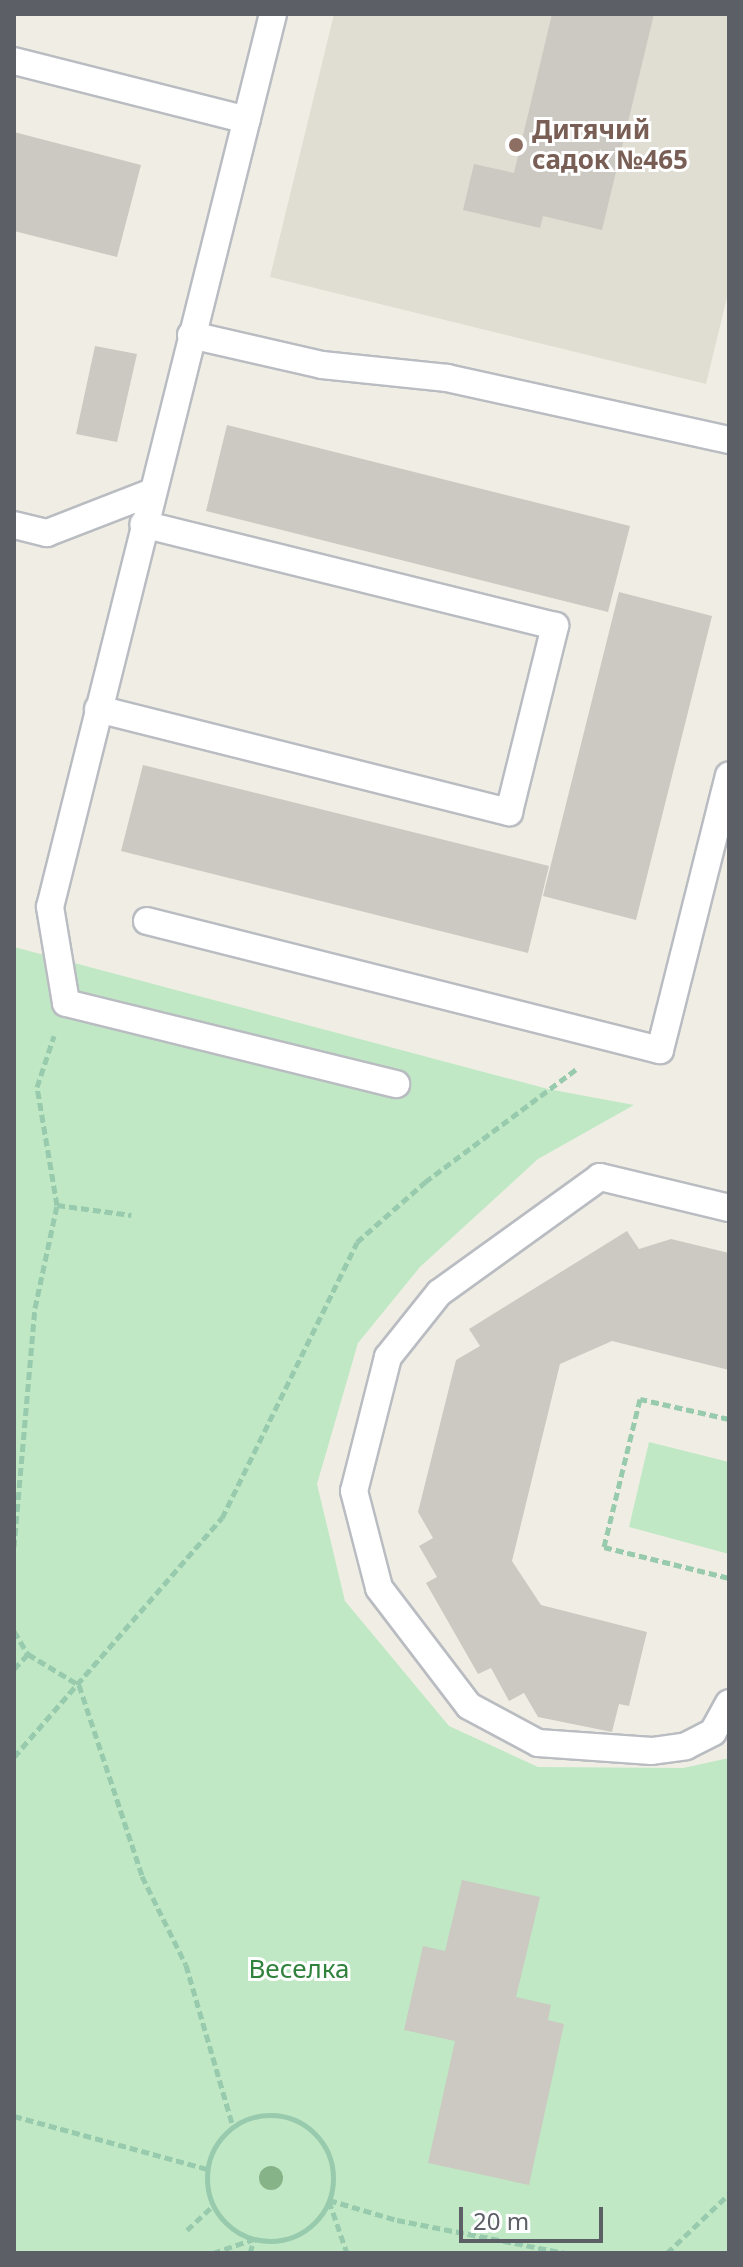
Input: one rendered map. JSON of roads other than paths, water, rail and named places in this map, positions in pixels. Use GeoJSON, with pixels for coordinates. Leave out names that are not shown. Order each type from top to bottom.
{"type":"FeatureCollection","features":[{"type":"Feature","properties":{"kind":"lane"},"geometry":{"type":"LineString","coordinates":[[273,14],[150,493],[50,907],[66,1003],[396,1084]]}},
{"type":"Feature","properties":{"kind":"lane"},"geometry":{"type":"LineString","coordinates":[[14,61],[247,120]]}},
{"type":"Feature","properties":{"kind":"lane"},"geometry":{"type":"LineString","coordinates":[[191,335],[322,365],[447,378],[729,440]]}},
{"type":"Feature","properties":{"kind":"lane"},"geometry":{"type":"LineString","coordinates":[[14,525],[47,533],[150,493]]}},
{"type":"Feature","properties":{"kind":"lane"},"geometry":{"type":"LineString","coordinates":[[98,709],[509,812],[555,626],[143,524]]}},
{"type":"Feature","properties":{"kind":"lane"},"geometry":{"type":"LineString","coordinates":[[147,921],[660,1050],[729,776]]}},
{"type":"Feature","properties":{"kind":"lane"},"geometry":{"type":"LineString","coordinates":[[729,1208],[600,1177],[439,1293],[388,1357],[354,1491],[379,1588],[469,1706],[538,1743],[652,1751],[686,1746],[713,1732],[729,1703]]}},
{"type":"Feature","properties":{"kind":"place","name":"Дитячий садок №465"},"geometry":{"type":"Point","coordinates":[516,145]}},
{"type":"Feature","properties":{"kind":"park label","name":"Веселка"},"geometry":{"type":"Point","coordinates":[299,1969]}}]}
